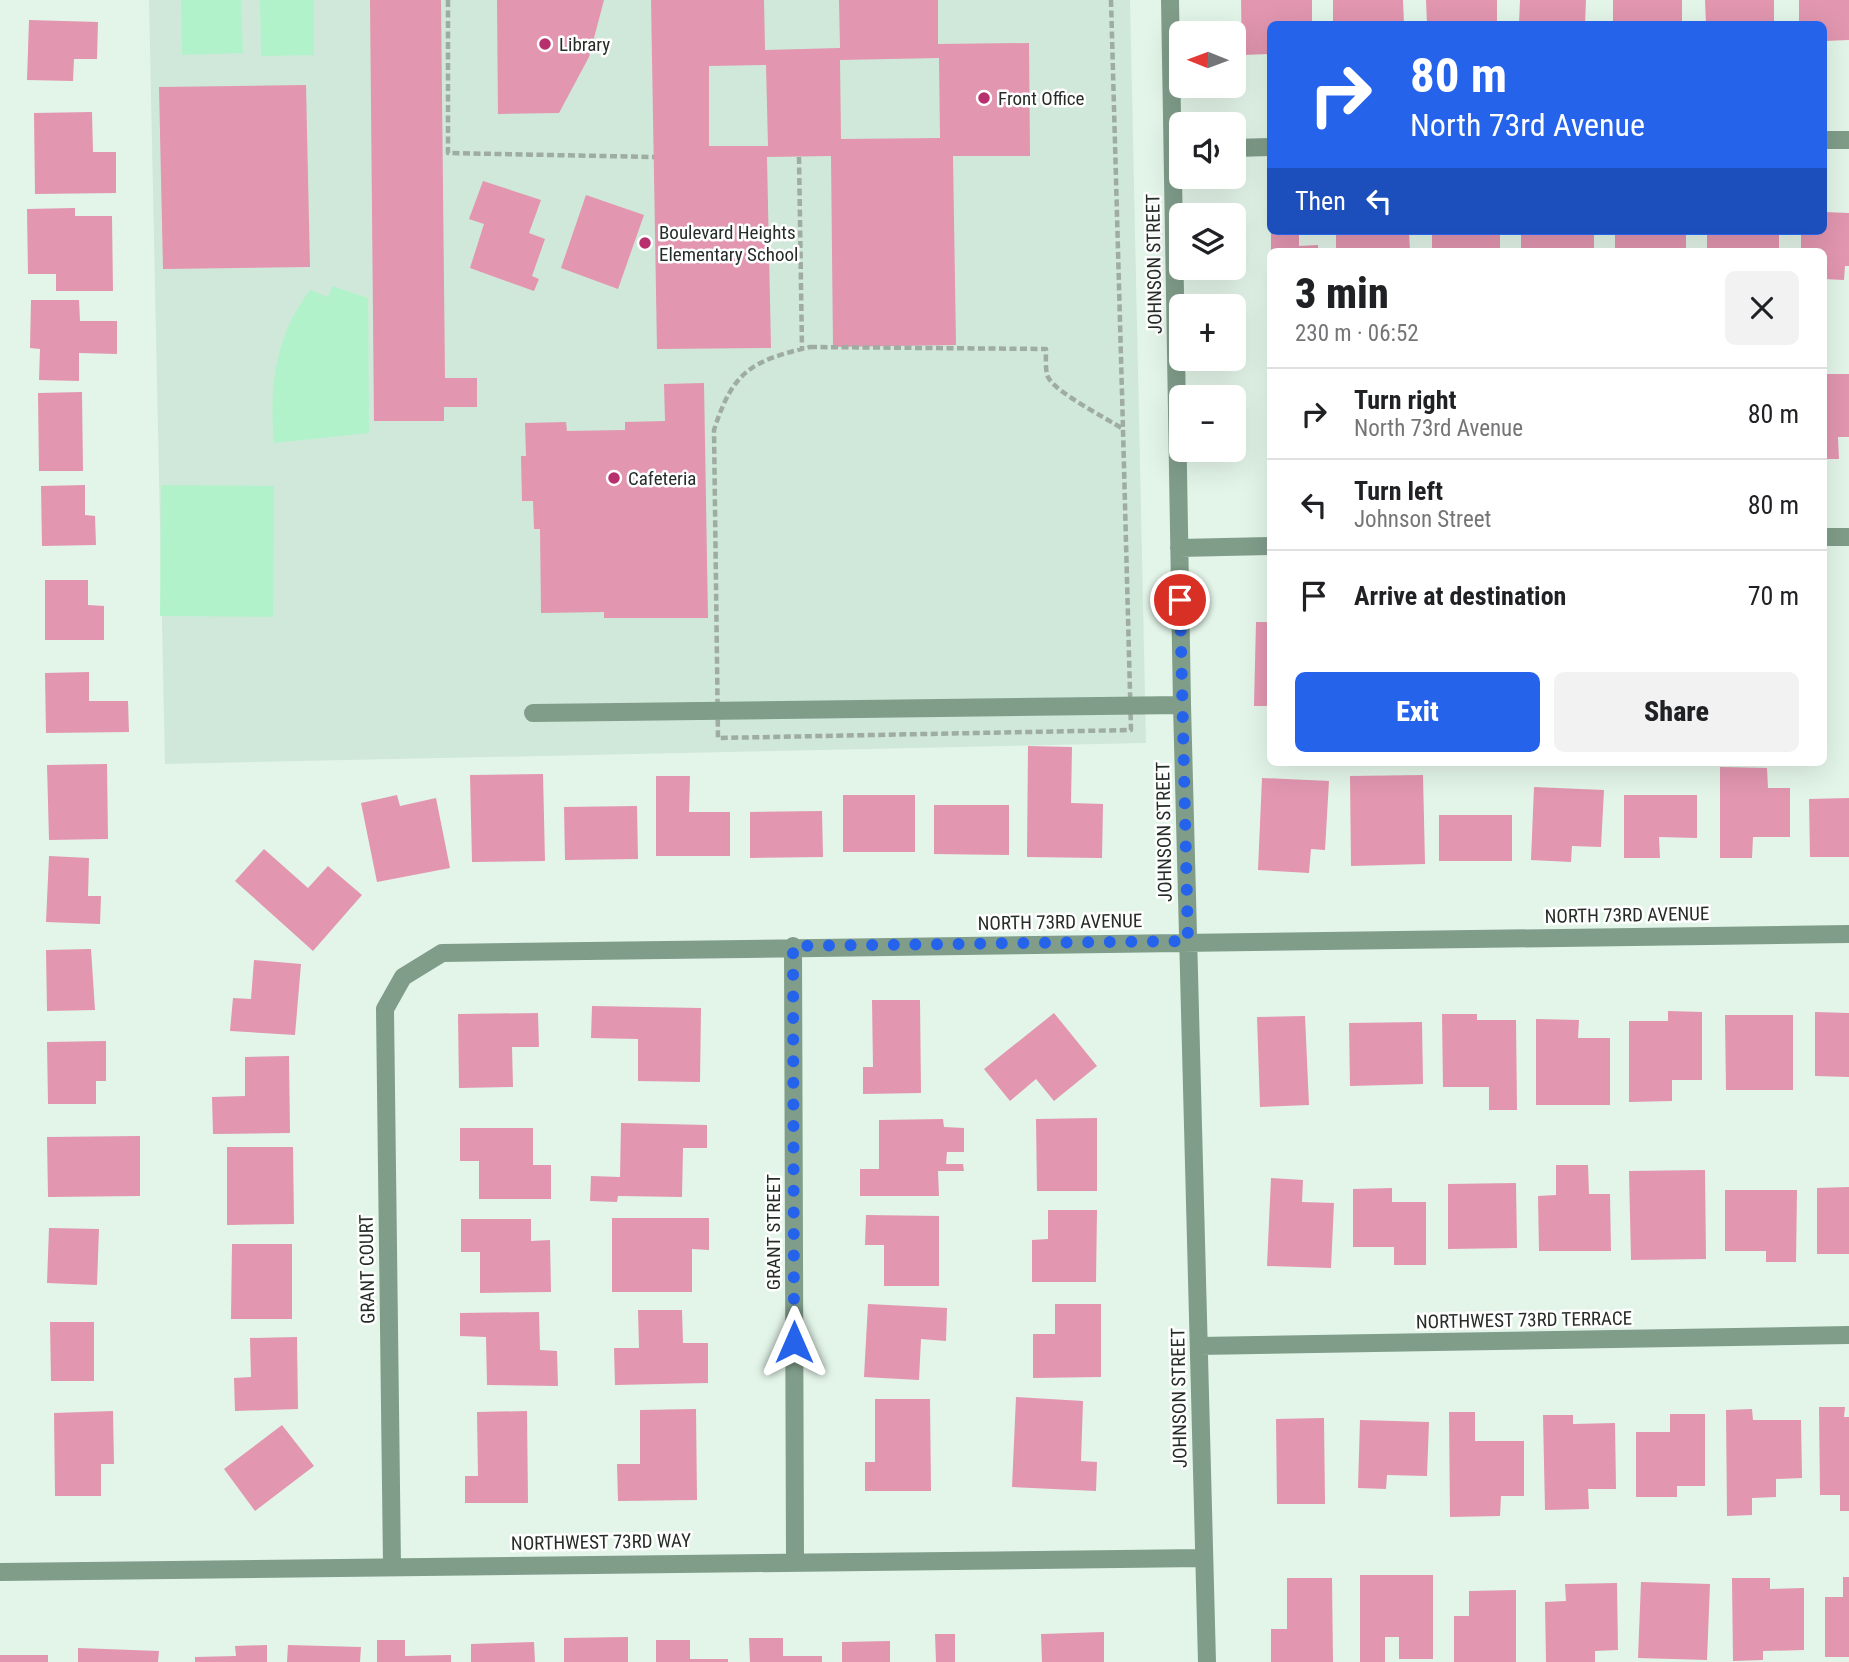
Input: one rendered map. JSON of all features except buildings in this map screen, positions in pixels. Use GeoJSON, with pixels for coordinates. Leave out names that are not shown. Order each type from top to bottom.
{"type":"FeatureCollection","features":[{"type":"Feature","properties":{"kind":"street","name":"JOHNSON STREET"},"geometry":{"type":"LineString","coordinates":[[1170,0],[1175,112]]}},
{"type":"Feature","properties":{"kind":"street"},"geometry":{"type":"LineString","coordinates":[[1827,140],[1849,140]]}},
{"type":"Feature","properties":{"kind":"street"},"geometry":{"type":"LineString","coordinates":[[1246,148],[1267,147]]}},
{"type":"Feature","properties":{"kind":"street","name":"JOHNSON STREET"},"geometry":{"type":"LineString","coordinates":[[1177,189],[1182,705],[1202,1558],[1207,1662]]}},
{"type":"Feature","properties":{"kind":"street"},"geometry":{"type":"LineString","coordinates":[[1827,537],[1849,537]]}},
{"type":"Feature","properties":{"kind":"street"},"geometry":{"type":"LineString","coordinates":[[1179,548],[1267,546]]}},
{"type":"Feature","properties":{"kind":"street"},"geometry":{"type":"LineString","coordinates":[[533,713],[1182,705]]}},
{"type":"Feature","properties":{"kind":"street","name":"NORTH 73RD AVENUE"},"geometry":{"type":"LineString","coordinates":[[403,977],[442,953],[793,946],[1849,934]]}},
{"type":"Feature","properties":{"kind":"street","name":"GRANT STREET"},"geometry":{"type":"LineString","coordinates":[[793,946],[795,1560]]}},
{"type":"Feature","properties":{"kind":"street","name":"GRANT COURT"},"geometry":{"type":"LineString","coordinates":[[392,1566],[385,1009],[403,977]]}},
{"type":"Feature","properties":{"kind":"street","name":"NORTHWEST 73RD TERRACE"},"geometry":{"type":"LineString","coordinates":[[1199,1346],[1849,1335]]}},
{"type":"Feature","properties":{"kind":"street","name":"NORTHWEST 73RD WAY"},"geometry":{"type":"LineString","coordinates":[[0,1572],[795,1560],[1202,1558]]}},
{"type":"Feature","properties":{"kind":"path"},"geometry":{"type":"LineString","coordinates":[[448,0],[448,153],[654,157]]}},
{"type":"Feature","properties":{"kind":"path"},"geometry":{"type":"LineString","coordinates":[[1111,0],[1132,705],[1131,730],[718,738],[714,430],[722,405],[740,374],[765,360],[802,349],[1046,349],[1048,377],[1066,396],[1096,410],[1123,429]]}},
{"type":"Feature","properties":{"kind":"path"},"geometry":{"type":"LineString","coordinates":[[799,157],[802,349]]}},
{"type":"Feature","properties":{"kind":"shaded area","name":"Boulevard Heights Elementary School"},"geometry":{"type":"Polygon","coordinates":[[[149,0],[1130,0],[1146,743],[165,764],[149,0]]]}},
{"type":"Feature","properties":{"kind":"green space"},"geometry":{"type":"Polygon","coordinates":[[[181,0],[241,0],[243,53],[182,55],[181,0]]]}},
{"type":"Feature","properties":{"kind":"green space"},"geometry":{"type":"Polygon","coordinates":[[[260,0],[314,0],[314,55],[261,56],[260,0]]]}},
{"type":"Feature","properties":{"kind":"green space"},"geometry":{"type":"Polygon","coordinates":[[[332,286],[368,298],[369,433],[274,443],[274,382],[289,325],[310,290],[328,297],[332,286]]]}},
{"type":"Feature","properties":{"kind":"green space"},"geometry":{"type":"Polygon","coordinates":[[[161,485],[274,486],[273,617],[160,616],[161,485]]]}},
{"type":"Feature","properties":{"kind":"place","name":"Library"},"geometry":{"type":"Point","coordinates":[545,44]}},
{"type":"Feature","properties":{"kind":"place","name":"Front Office"},"geometry":{"type":"Point","coordinates":[984,98]}},
{"type":"Feature","properties":{"kind":"place","name":"Boulevard Heights Elementary School"},"geometry":{"type":"Point","coordinates":[645,243]}},
{"type":"Feature","properties":{"kind":"place","name":"Cafeteria"},"geometry":{"type":"Point","coordinates":[614,478]}},
{"type":"Feature","properties":{"kind":"route"},"geometry":{"type":"LineString","coordinates":[[794,1342],[793,946],[1188,941],[1180,600]]}}]}
